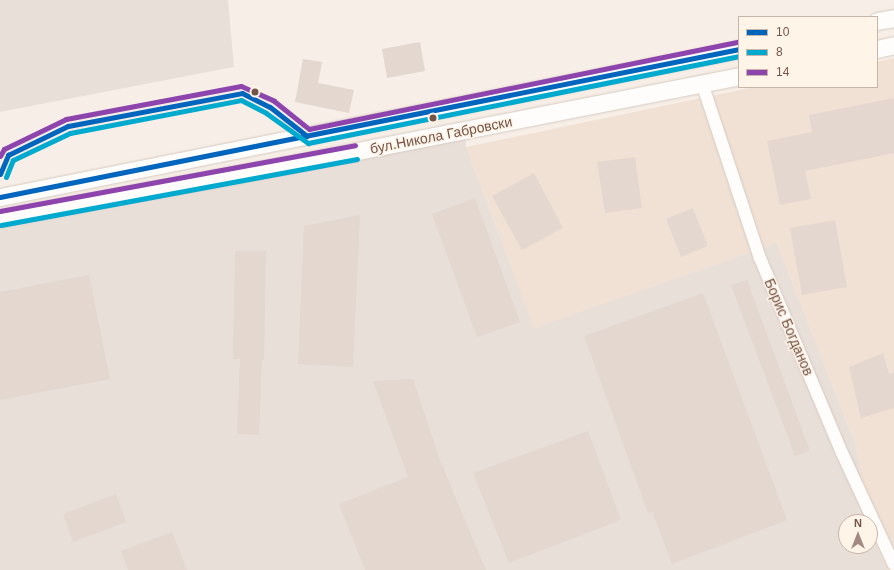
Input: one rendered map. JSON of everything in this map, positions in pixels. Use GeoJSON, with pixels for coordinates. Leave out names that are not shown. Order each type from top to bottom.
{"type":"FeatureCollection","features":[{"type":"Feature","properties":{"kind":"street"},"geometry":{"type":"LineString","coordinates":[[878,21],[894,18]]}},
{"type":"Feature","properties":{"kind":"street"},"geometry":{"type":"LineString","coordinates":[[878,48],[894,45]]}},
{"type":"Feature","properties":{"kind":"street","name":"бул.Никола Габровски"},"geometry":{"type":"LineString","coordinates":[[0,197],[738,49]]}},
{"type":"Feature","properties":{"kind":"street","name":"бул.Никола Габровски"},"geometry":{"type":"LineString","coordinates":[[0,218],[286,166],[738,76]]}},
{"type":"Feature","properties":{"kind":"street","name":"Борис Богданов"},"geometry":{"type":"LineString","coordinates":[[702,83],[760,258],[842,452],[894,565]]}},
{"type":"Feature","properties":{"kind":"shaded area"},"geometry":{"type":"Polygon","coordinates":[[[0,0],[228,0],[234,67],[0,112],[0,0]]]}},
{"type":"Feature","properties":{"kind":"shaded area"},"geometry":{"type":"Polygon","coordinates":[[[894,58],[894,570],[887,570],[878,551],[878,514],[868,514],[856,446],[777,243],[534,329],[466,147],[749,88],[878,88],[878,62],[894,58]]]}},
{"type":"Feature","properties":{"kind":"shaded area"},"geometry":{"type":"Polygon","coordinates":[[[465,130],[466,147],[534,328],[777,243],[856,446],[869,514],[838,514],[838,554],[878,554],[878,551],[887,570],[0,570],[0,218],[465,130]]]}},
{"type":"Feature","properties":{"kind":"building"},"geometry":{"type":"Polygon","coordinates":[[[420,42],[425,71],[387,78],[382,49],[420,42]]]}},
{"type":"Feature","properties":{"kind":"building"},"geometry":{"type":"Polygon","coordinates":[[[303,59],[322,62],[318,83],[354,90],[349,113],[295,102],[303,59]]]}},
{"type":"Feature","properties":{"kind":"building"},"geometry":{"type":"Polygon","coordinates":[[[894,98],[894,153],[805,171],[811,199],[780,205],[767,141],[812,132],[809,115],[894,98]]]}},
{"type":"Feature","properties":{"kind":"building"},"geometry":{"type":"Polygon","coordinates":[[[635,157],[642,208],[605,213],[597,162],[635,157]]]}},
{"type":"Feature","properties":{"kind":"building"},"geometry":{"type":"Polygon","coordinates":[[[534,173],[563,228],[522,250],[492,196],[534,173]]]}},
{"type":"Feature","properties":{"kind":"building"},"geometry":{"type":"Polygon","coordinates":[[[475,198],[520,322],[477,337],[432,214],[475,198]]]}},
{"type":"Feature","properties":{"kind":"building"},"geometry":{"type":"Polygon","coordinates":[[[693,208],[708,246],[681,257],[666,219],[693,208]]]}},
{"type":"Feature","properties":{"kind":"building"},"geometry":{"type":"Polygon","coordinates":[[[360,215],[353,367],[298,364],[304,226],[360,215]]]}},
{"type":"Feature","properties":{"kind":"building"},"geometry":{"type":"Polygon","coordinates":[[[835,220],[847,287],[802,295],[790,228],[835,220]]]}},
{"type":"Feature","properties":{"kind":"building"},"geometry":{"type":"Polygon","coordinates":[[[235,251],[266,251],[264,360],[262,360],[259,435],[237,434],[240,359],[233,359],[235,251]]]}},
{"type":"Feature","properties":{"kind":"building"},"geometry":{"type":"Polygon","coordinates":[[[89,275],[110,379],[0,400],[0,292],[89,275]]]}},
{"type":"Feature","properties":{"kind":"building"},"geometry":{"type":"Polygon","coordinates":[[[747,280],[810,451],[795,456],[731,285],[747,280]]]}},
{"type":"Feature","properties":{"kind":"building"},"geometry":{"type":"Polygon","coordinates":[[[703,293],[787,520],[672,564],[652,511],[648,513],[584,336],[703,293]]]}},
{"type":"Feature","properties":{"kind":"building"},"geometry":{"type":"Polygon","coordinates":[[[883,353],[889,374],[894,372],[894,408],[861,418],[849,367],[883,353]]]}},
{"type":"Feature","properties":{"kind":"building"},"geometry":{"type":"Polygon","coordinates":[[[413,379],[440,460],[486,570],[365,570],[339,504],[408,477],[373,381],[413,379]]]}},
{"type":"Feature","properties":{"kind":"building"},"geometry":{"type":"Polygon","coordinates":[[[588,431],[621,520],[509,563],[473,473],[588,431]]]}},
{"type":"Feature","properties":{"kind":"building"},"geometry":{"type":"Polygon","coordinates":[[[116,494],[126,522],[73,542],[63,514],[116,494]]]}},
{"type":"Feature","properties":{"kind":"building"},"geometry":{"type":"Polygon","coordinates":[[[172,532],[187,570],[128,570],[121,551],[172,532]]]}},
{"type":"Feature","properties":{"kind":"transit line","name":"14"},"geometry":{"type":"LineString","coordinates":[[0,156],[4,149],[66,119],[241,86],[274,101],[309,129],[738,42]]}},
{"type":"Feature","properties":{"kind":"transit line","name":"10"},"geometry":{"type":"LineString","coordinates":[[0,197],[738,49]]}},
{"type":"Feature","properties":{"kind":"transit line","name":"8"},"geometry":{"type":"LineString","coordinates":[[6,177],[13,160],[70,133],[241,100],[266,113],[308,143],[738,56]]}},
{"type":"Feature","properties":{"kind":"transit line","name":"10"},"geometry":{"type":"LineString","coordinates":[[0,174],[8,155],[68,126],[242,93],[270,107],[307,136]]}},
{"type":"Feature","properties":{"kind":"transit line","name":"14"},"geometry":{"type":"LineString","coordinates":[[0,211],[355,145]]}},
{"type":"Feature","properties":{"kind":"transit line","name":"8"},"geometry":{"type":"LineString","coordinates":[[1,225],[357,159]]}}]}
